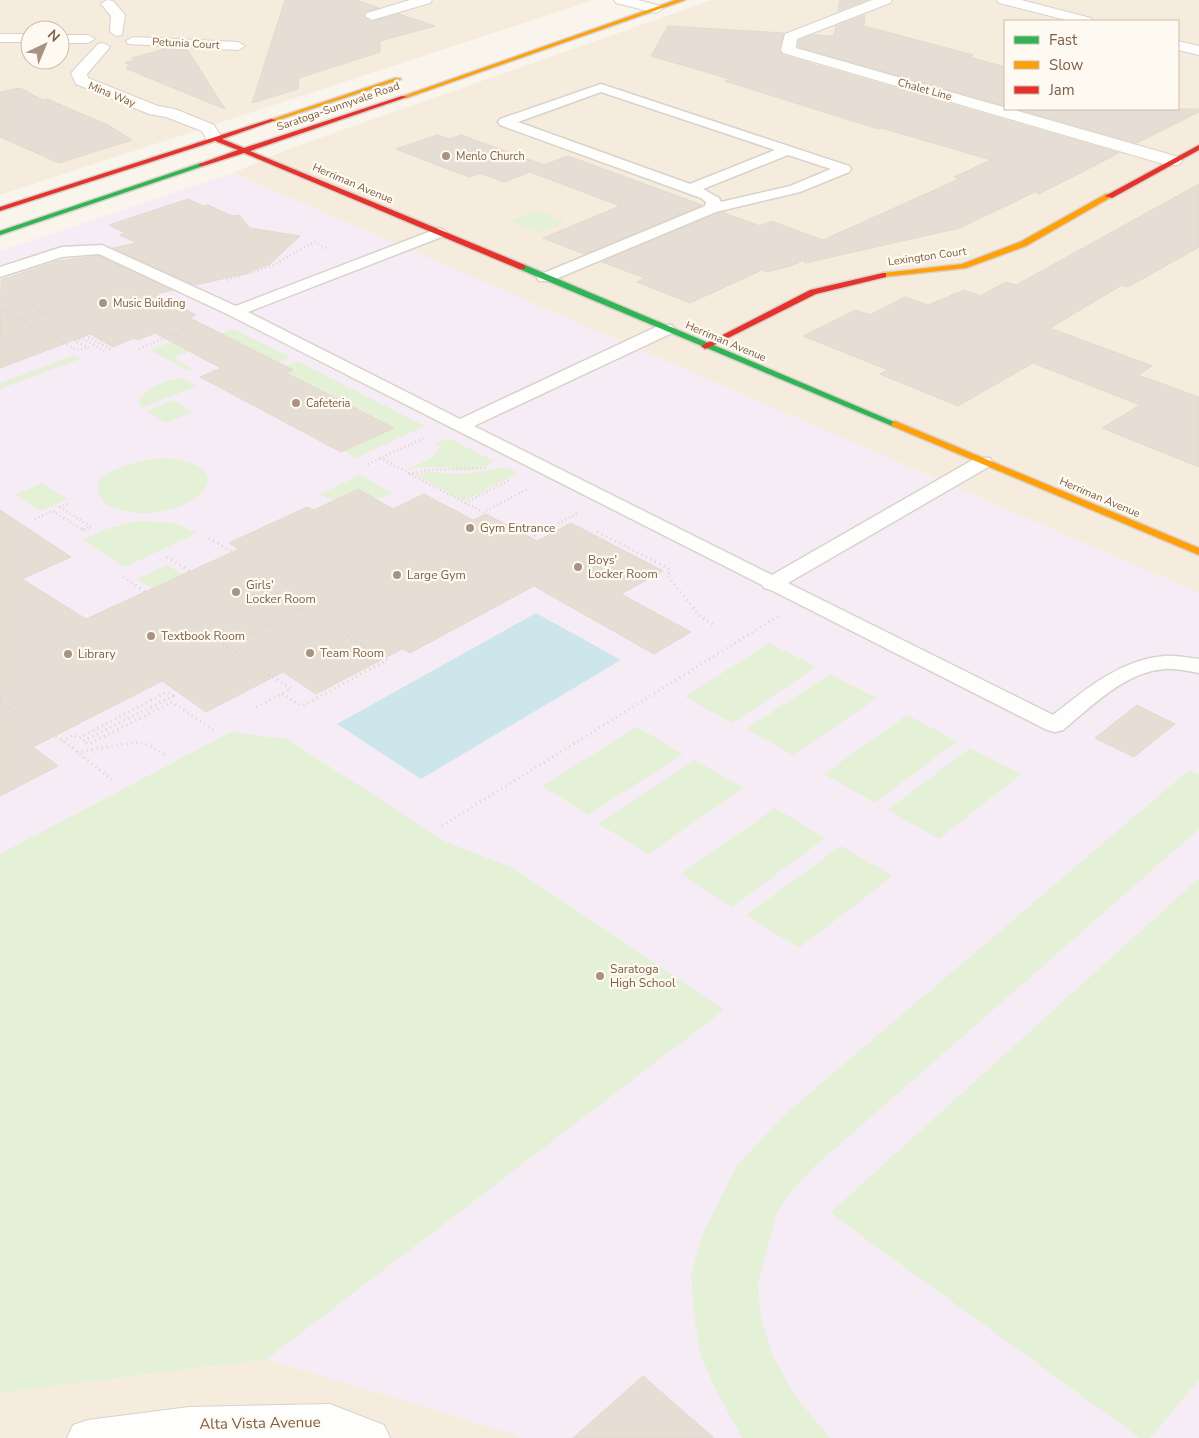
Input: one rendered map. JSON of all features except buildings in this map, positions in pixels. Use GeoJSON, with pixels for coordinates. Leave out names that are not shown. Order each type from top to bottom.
{"type":"FeatureCollection","features":[{"type":"Feature","properties":{"kind":"street"},"geometry":{"type":"LineString","coordinates":[[372,16],[425,0]]}},
{"type":"Feature","properties":{"kind":"street"},"geometry":{"type":"LineString","coordinates":[[608,8],[626,0],[656,9]]}},
{"type":"Feature","properties":{"kind":"street","name":"Saratoga-Sunnyvale Road"},"geometry":{"type":"LineString","coordinates":[[0,233],[682,0]]}},
{"type":"Feature","properties":{"kind":"street","name":"Chalet Line"},"geometry":{"type":"LineString","coordinates":[[885,0],[790,36],[788,50],[1173,161]]}},
{"type":"Feature","properties":{"kind":"street"},"geometry":{"type":"LineString","coordinates":[[1004,0],[1082,20]]}},
{"type":"Feature","properties":{"kind":"street"},"geometry":{"type":"LineString","coordinates":[[108,4],[118,15],[117,32]]}},
{"type":"Feature","properties":{"kind":"street"},"geometry":{"type":"LineString","coordinates":[[70,39],[88,39],[94,35],[117,32],[133,36],[133,41],[123,45],[103,47],[91,45],[87,42],[88,39]]}},
{"type":"Feature","properties":{"kind":"street"},"geometry":{"type":"LineString","coordinates":[[0,38],[20,38]]}},
{"type":"Feature","properties":{"kind":"street","name":"Petunia Court"},"geometry":{"type":"LineString","coordinates":[[133,41],[238,46]]}},
{"type":"Feature","properties":{"kind":"street"},"geometry":{"type":"LineString","coordinates":[[1179,45],[1199,51]]}},
{"type":"Feature","properties":{"kind":"street","name":"Mina Way"},"geometry":{"type":"LineString","coordinates":[[103,47],[79,73],[81,81],[155,111],[152,118],[189,133],[214,138],[244,151]]}},
{"type":"Feature","properties":{"kind":"street","name":"Saratoga-Sunnyvale Road"},"geometry":{"type":"LineString","coordinates":[[0,209],[413,74]]}},
{"type":"Feature","properties":{"kind":"street","name":"Lexington Court"},"geometry":{"type":"LineString","coordinates":[[705,346],[813,292],[876,276],[963,266],[1022,244],[1199,147]]}},
{"type":"Feature","properties":{"kind":"street","name":"Herriman Avenue"},"geometry":{"type":"LineString","coordinates":[[244,151],[1199,552]]}},
{"type":"Feature","properties":{"kind":"street","name":"Alta Vista Avenue"},"geometry":{"type":"LineString","coordinates":[[88,1438],[189,1425],[330,1422],[369,1438]]}},
{"type":"Feature","properties":{"kind":"lane"},"geometry":{"type":"LineString","coordinates":[[545,278],[712,209],[795,189],[844,169],[601,88],[505,122],[691,189],[714,201],[712,209]]}},
{"type":"Feature","properties":{"kind":"lane"},"geometry":{"type":"LineString","coordinates":[[691,189],[788,150]]}},
{"type":"Feature","properties":{"kind":"lane"},"geometry":{"type":"LineString","coordinates":[[235,312],[439,233]]}},
{"type":"Feature","properties":{"kind":"lane"},"geometry":{"type":"LineString","coordinates":[[0,272],[64,250],[83,248],[102,250],[235,312],[1055,725],[1099,689],[1129,672],[1161,662],[1199,666]]}},
{"type":"Feature","properties":{"kind":"lane"},"geometry":{"type":"LineString","coordinates":[[461,425],[666,329]]}},
{"type":"Feature","properties":{"kind":"lane"},"geometry":{"type":"LineString","coordinates":[[772,584],[983,462]]}},
{"type":"Feature","properties":{"kind":"path"},"geometry":{"type":"LineString","coordinates":[[219,282],[270,267],[301,252],[314,242],[329,250]]}},
{"type":"Feature","properties":{"kind":"path"},"geometry":{"type":"LineString","coordinates":[[3,290],[112,350]]}},
{"type":"Feature","properties":{"kind":"path"},"geometry":{"type":"LineString","coordinates":[[0,308],[77,350],[89,348],[76,341],[82,338],[104,350]]}},
{"type":"Feature","properties":{"kind":"path"},"geometry":{"type":"LineString","coordinates":[[139,349],[204,320]]}},
{"type":"Feature","properties":{"kind":"path"},"geometry":{"type":"LineString","coordinates":[[368,464],[431,434]]}},
{"type":"Feature","properties":{"kind":"path"},"geometry":{"type":"LineString","coordinates":[[380,458],[483,512],[534,486]]}},
{"type":"Feature","properties":{"kind":"path"},"geometry":{"type":"LineString","coordinates":[[409,474],[422,470],[459,472],[490,467]]}},
{"type":"Feature","properties":{"kind":"path"},"geometry":{"type":"LineString","coordinates":[[465,503],[516,477]]}},
{"type":"Feature","properties":{"kind":"path"},"geometry":{"type":"LineString","coordinates":[[35,519],[53,511],[83,530],[91,527],[60,507],[68,504]]}},
{"type":"Feature","properties":{"kind":"path"},"geometry":{"type":"LineString","coordinates":[[512,547],[581,512]]}},
{"type":"Feature","properties":{"kind":"path"},"geometry":{"type":"LineString","coordinates":[[597,532],[668,568],[670,572],[667,575],[683,592],[690,607],[701,619],[715,626]]}},
{"type":"Feature","properties":{"kind":"path"},"geometry":{"type":"LineString","coordinates":[[208,538],[232,552]]}},
{"type":"Feature","properties":{"kind":"path"},"geometry":{"type":"LineString","coordinates":[[167,556],[191,572]]}},
{"type":"Feature","properties":{"kind":"path"},"geometry":{"type":"LineString","coordinates":[[123,577],[291,689],[255,708]]}},
{"type":"Feature","properties":{"kind":"path"},"geometry":{"type":"LineString","coordinates":[[226,646],[320,599]]}},
{"type":"Feature","properties":{"kind":"path"},"geometry":{"type":"LineString","coordinates":[[282,694],[302,706],[387,660],[302,608]]}},
{"type":"Feature","properties":{"kind":"path"},"geometry":{"type":"LineString","coordinates":[[442,826],[782,614]]}},
{"type":"Feature","properties":{"kind":"path"},"geometry":{"type":"LineString","coordinates":[[62,741],[74,735],[78,738],[167,692],[173,696],[83,741],[89,744],[172,702],[213,730]]}},
{"type":"Feature","properties":{"kind":"path"},"geometry":{"type":"LineString","coordinates":[[0,704],[62,741],[115,782]]}},
{"type":"Feature","properties":{"kind":"path"},"geometry":{"type":"LineString","coordinates":[[77,752],[108,748],[139,740],[151,745],[165,755]]}},
{"type":"Feature","properties":{"kind":"shaded area"},"geometry":{"type":"Polygon","coordinates":[[[0,0],[594,0],[0,195],[0,0]]]}},
{"type":"Feature","properties":{"kind":"shaded area"},"geometry":{"type":"Polygon","coordinates":[[[712,0],[1199,0],[1199,593],[233,173],[291,148],[712,0]]]}},
{"type":"Feature","properties":{"kind":"shaded area","name":"Saratoga High School"},"geometry":{"type":"Polygon","coordinates":[[[233,173],[1199,593],[1199,1438],[519,1438],[514,1434],[267,1359],[0,1393],[0,251],[233,173]]]}},
{"type":"Feature","properties":{"kind":"shaded area"},"geometry":{"type":"Polygon","coordinates":[[[267,1359],[514,1434],[519,1438],[0,1438],[0,1393],[267,1359]]]}},
{"type":"Feature","properties":{"kind":"green space"},"geometry":{"type":"Polygon","coordinates":[[[537,210],[566,222],[539,233],[510,221],[537,210]]]}},
{"type":"Feature","properties":{"kind":"green space"},"geometry":{"type":"Polygon","coordinates":[[[233,329],[290,357],[278,362],[192,345],[233,329]]]}},
{"type":"Feature","properties":{"kind":"green space"},"geometry":{"type":"Polygon","coordinates":[[[171,342],[189,351],[173,358],[194,369],[189,371],[150,350],[171,342]]]}},
{"type":"Feature","properties":{"kind":"green space"},"geometry":{"type":"Polygon","coordinates":[[[74,355],[80,359],[0,389],[0,383],[74,355]]]}},
{"type":"Feature","properties":{"kind":"green space"},"geometry":{"type":"Polygon","coordinates":[[[297,361],[425,426],[356,458],[344,451],[394,428],[286,373],[292,370],[285,366],[297,361]]]}},
{"type":"Feature","properties":{"kind":"green space"},"geometry":{"type":"Polygon","coordinates":[[[182,378],[197,386],[141,408],[139,400],[153,387],[170,380],[182,378]]]}},
{"type":"Feature","properties":{"kind":"green space"},"geometry":{"type":"Polygon","coordinates":[[[172,400],[193,412],[166,423],[146,411],[172,400]]]}},
{"type":"Feature","properties":{"kind":"green space"},"geometry":{"type":"Polygon","coordinates":[[[448,438],[494,461],[487,466],[470,469],[423,467],[406,470],[433,457],[434,453],[441,447],[436,444],[448,438]]]}},
{"type":"Feature","properties":{"kind":"green space"},"geometry":{"type":"Polygon","coordinates":[[[164,458],[191,463],[205,472],[208,482],[202,493],[170,510],[148,513],[125,511],[110,507],[100,496],[98,487],[102,479],[110,472],[133,463],[164,458]]]}},
{"type":"Feature","properties":{"kind":"green space"},"geometry":{"type":"Polygon","coordinates":[[[508,468],[519,473],[464,501],[415,474],[429,472],[462,474],[508,468]]]}},
{"type":"Feature","properties":{"kind":"green space"},"geometry":{"type":"Polygon","coordinates":[[[360,475],[393,493],[375,499],[356,502],[328,498],[320,494],[360,475]]]}},
{"type":"Feature","properties":{"kind":"green space"},"geometry":{"type":"Polygon","coordinates":[[[42,483],[68,499],[41,511],[15,495],[42,483]]]}},
{"type":"Feature","properties":{"kind":"green space"},"geometry":{"type":"Polygon","coordinates":[[[138,521],[175,523],[197,533],[125,567],[82,540],[106,529],[138,521]]]}},
{"type":"Feature","properties":{"kind":"green space"},"geometry":{"type":"Polygon","coordinates":[[[167,565],[184,575],[228,637],[137,579],[167,565]]]}},
{"type":"Feature","properties":{"kind":"green space"},"geometry":{"type":"Polygon","coordinates":[[[769,643],[816,667],[732,723],[685,697],[769,643]]]}},
{"type":"Feature","properties":{"kind":"green space"},"geometry":{"type":"Polygon","coordinates":[[[830,674],[877,698],[793,755],[746,729],[830,674]]]}},
{"type":"Feature","properties":{"kind":"green space"},"geometry":{"type":"Polygon","coordinates":[[[907,715],[957,741],[875,803],[824,774],[907,715]]]}},
{"type":"Feature","properties":{"kind":"green space"},"geometry":{"type":"Polygon","coordinates":[[[637,727],[683,754],[588,815],[542,786],[637,727]]]}},
{"type":"Feature","properties":{"kind":"green space"},"geometry":{"type":"Polygon","coordinates":[[[231,732],[287,739],[446,842],[513,868],[724,1010],[267,1359],[0,1393],[0,854],[231,732]]]}},
{"type":"Feature","properties":{"kind":"green space"},"geometry":{"type":"Polygon","coordinates":[[[970,748],[1021,774],[939,839],[888,810],[970,748]]]}},
{"type":"Feature","properties":{"kind":"green space"},"geometry":{"type":"Polygon","coordinates":[[[695,760],[744,788],[648,854],[599,824],[695,760]]]}},
{"type":"Feature","properties":{"kind":"green space"},"geometry":{"type":"Polygon","coordinates":[[[1189,770],[1199,775],[1199,829],[814,1167],[787,1196],[776,1215],[758,1284],[761,1318],[772,1354],[795,1396],[830,1438],[742,1438],[717,1392],[701,1357],[695,1322],[691,1275],[703,1234],[736,1167],[782,1117],[1189,770]]]}},
{"type":"Feature","properties":{"kind":"green space"},"geometry":{"type":"Polygon","coordinates":[[[775,808],[825,838],[732,907],[681,874],[775,808]]]}},
{"type":"Feature","properties":{"kind":"green space"},"geometry":{"type":"Polygon","coordinates":[[[841,846],[893,876],[799,948],[746,915],[841,846]]]}},
{"type":"Feature","properties":{"kind":"green space"},"geometry":{"type":"Polygon","coordinates":[[[1199,878],[1199,1380],[1150,1438],[1140,1438],[830,1213],[1199,878]]]}},
{"type":"Feature","properties":{"kind":"water"},"geometry":{"type":"Polygon","coordinates":[[[536,613],[621,660],[421,779],[337,724],[536,613]]]}},
{"type":"Feature","properties":{"kind":"traffic: fast"},"geometry":{"type":"LineString","coordinates":[[0,233],[201,165]]}},
{"type":"Feature","properties":{"kind":"traffic: fast"},"geometry":{"type":"LineString","coordinates":[[522,267],[895,424]]}},
{"type":"Feature","properties":{"kind":"traffic: slow"},"geometry":{"type":"LineString","coordinates":[[404,97],[682,0]]}},
{"type":"Feature","properties":{"kind":"traffic: slow"},"geometry":{"type":"LineString","coordinates":[[273,120],[398,79]]}},
{"type":"Feature","properties":{"kind":"traffic: slow"},"geometry":{"type":"LineString","coordinates":[[883,275],[963,266],[1023,244],[1109,196]]}},
{"type":"Feature","properties":{"kind":"traffic: slow"},"geometry":{"type":"LineString","coordinates":[[895,424],[1199,552]]}},
{"type":"Feature","properties":{"kind":"traffic: jam"},"geometry":{"type":"LineString","coordinates":[[201,165],[404,97]]}},
{"type":"Feature","properties":{"kind":"traffic: jam"},"geometry":{"type":"LineString","coordinates":[[0,209],[273,120]]}},
{"type":"Feature","properties":{"kind":"traffic: jam"},"geometry":{"type":"LineString","coordinates":[[214,138],[522,267]]}},
{"type":"Feature","properties":{"kind":"traffic: jam"},"geometry":{"type":"LineString","coordinates":[[1109,196],[1199,147]]}},
{"type":"Feature","properties":{"kind":"traffic: jam"},"geometry":{"type":"LineString","coordinates":[[705,346],[813,292],[883,275]]}},
{"type":"Feature","properties":{"kind":"place","name":"Menlo Church"},"geometry":{"type":"Point","coordinates":[446,156]}},
{"type":"Feature","properties":{"kind":"place","name":"Music Building"},"geometry":{"type":"Point","coordinates":[103,303]}},
{"type":"Feature","properties":{"kind":"place","name":"Cafeteria"},"geometry":{"type":"Point","coordinates":[296,403]}},
{"type":"Feature","properties":{"kind":"place","name":"Gym Entrance"},"geometry":{"type":"Point","coordinates":[470,528]}},
{"type":"Feature","properties":{"kind":"place","name":"Boys' Locker Room"},"geometry":{"type":"Point","coordinates":[578,567]}},
{"type":"Feature","properties":{"kind":"place","name":"Large Gym"},"geometry":{"type":"Point","coordinates":[397,575]}},
{"type":"Feature","properties":{"kind":"place","name":"Girls' Locker Room"},"geometry":{"type":"Point","coordinates":[236,592]}},
{"type":"Feature","properties":{"kind":"place","name":"Textbook Room"},"geometry":{"type":"Point","coordinates":[151,636]}},
{"type":"Feature","properties":{"kind":"place","name":"Team Room"},"geometry":{"type":"Point","coordinates":[310,653]}},
{"type":"Feature","properties":{"kind":"place","name":"Library"},"geometry":{"type":"Point","coordinates":[68,654]}},
{"type":"Feature","properties":{"kind":"place","name":"Saratoga High School"},"geometry":{"type":"Point","coordinates":[600,976]}}]}
